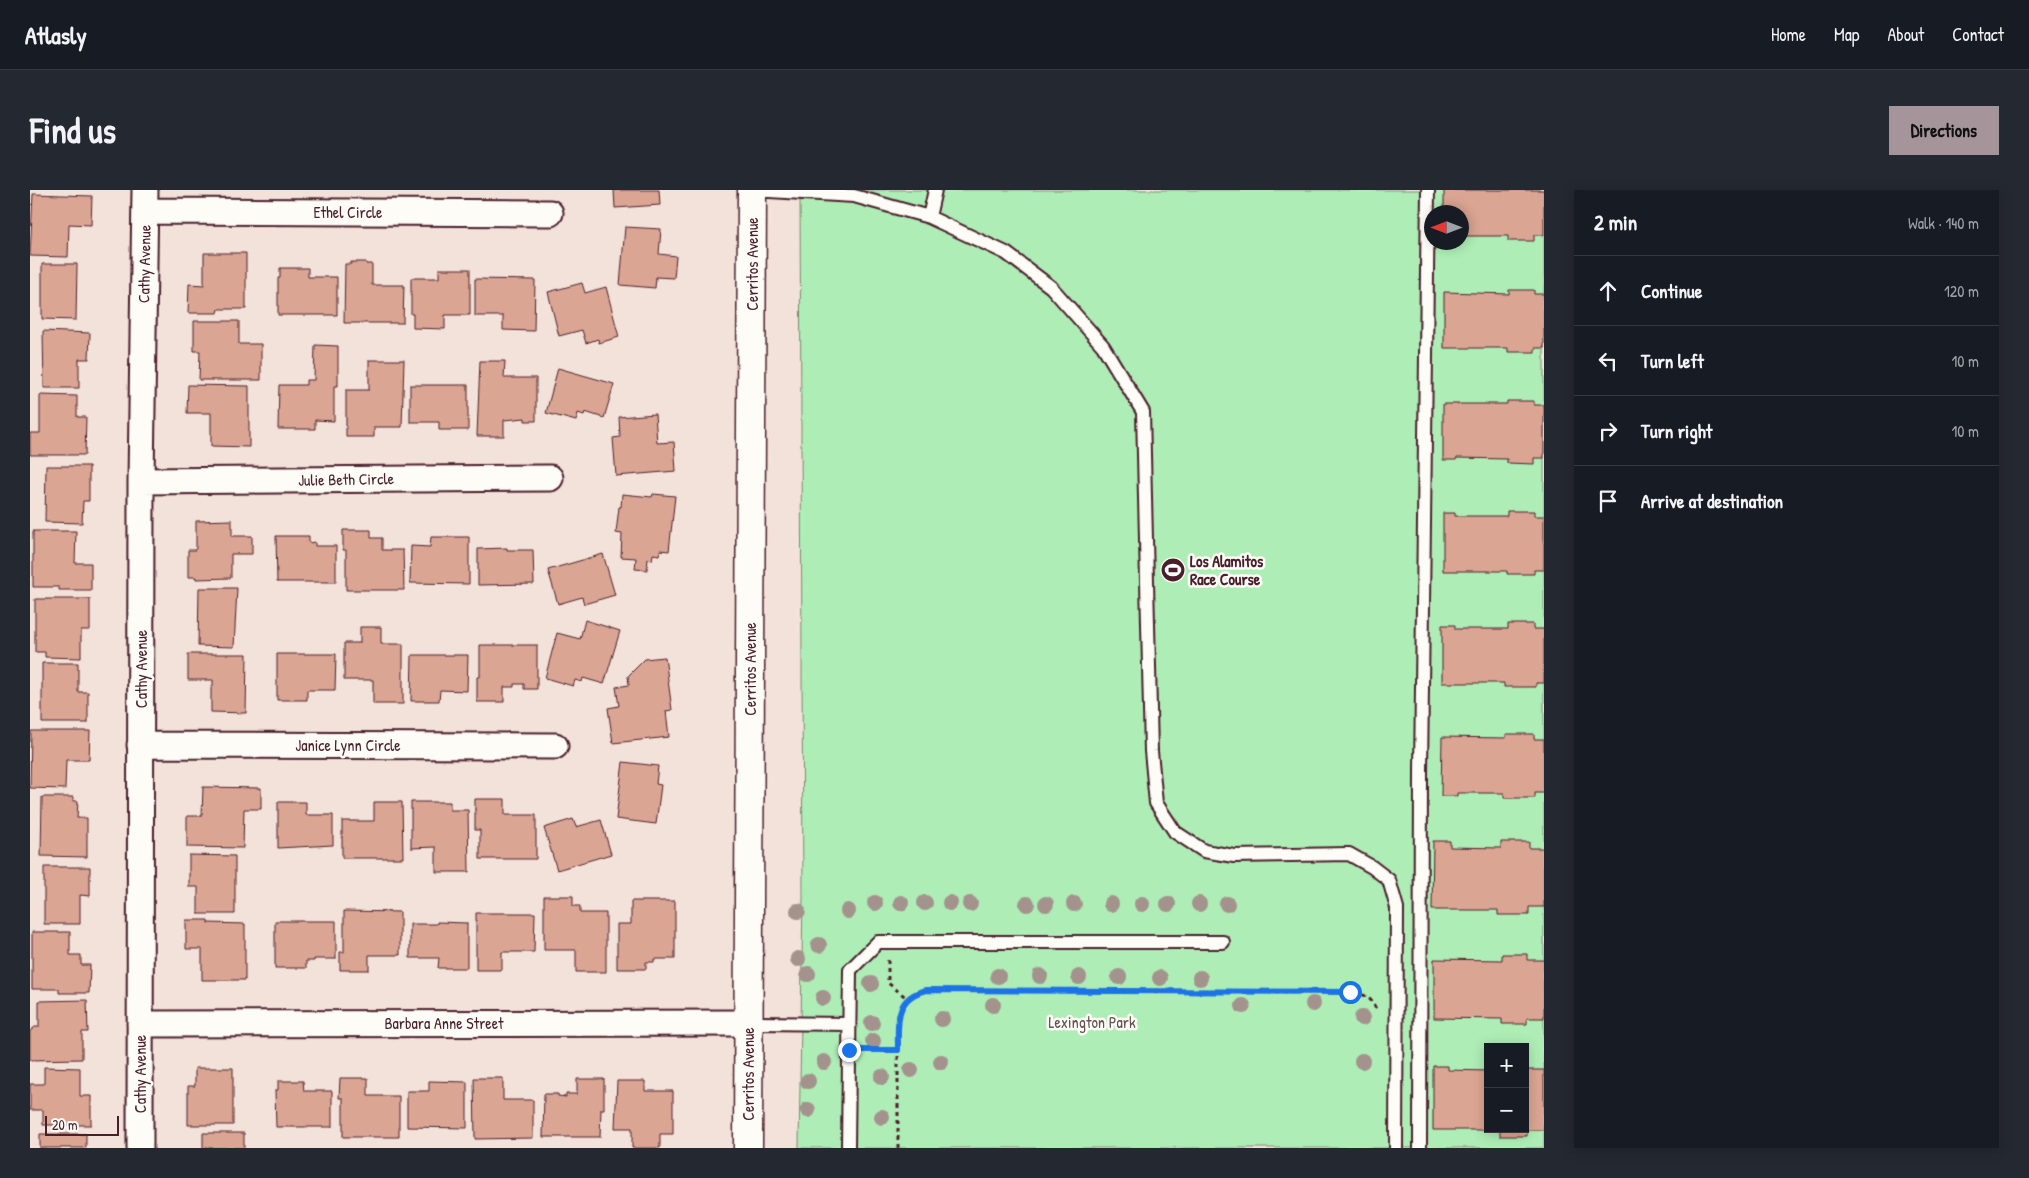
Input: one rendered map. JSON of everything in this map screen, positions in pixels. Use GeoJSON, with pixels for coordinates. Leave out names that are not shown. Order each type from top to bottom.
{"type":"FeatureCollection","features":[{"type":"Feature","properties":{"kind":"main road","name":"Cerritos Avenue"},"geometry":{"type":"LineString","coordinates":[[748,1148],[752,190]]}},
{"type":"Feature","properties":{"kind":"street","name":"Ethel Circle"},"geometry":{"type":"LineString","coordinates":[[145,201],[550,214]]}},
{"type":"Feature","properties":{"kind":"street","name":"Cathy Avenue"},"geometry":{"type":"LineString","coordinates":[[140,1148],[141,481],[145,201]]}},
{"type":"Feature","properties":{"kind":"street","name":"Julie Beth Circle"},"geometry":{"type":"LineString","coordinates":[[141,481],[550,478]]}},
{"type":"Feature","properties":{"kind":"street","name":"Janice Lynn Circle"},"geometry":{"type":"LineString","coordinates":[[140,745],[555,746]]}},
{"type":"Feature","properties":{"kind":"street","name":"Barbara Anne Street"},"geometry":{"type":"LineString","coordinates":[[140,1024],[748,1023]]}},
{"type":"Feature","properties":{"kind":"lane"},"geometry":{"type":"LineString","coordinates":[[752,190],[854,196],[929,217],[1006,253],[1051,287],[1103,346],[1143,412],[1151,751],[1156,803],[1175,832],[1204,851],[1234,856],[1349,854],[1372,866],[1389,880],[1396,908],[1396,1148]]}},
{"type":"Feature","properties":{"kind":"lane"},"geometry":{"type":"LineString","coordinates":[[929,217],[935,190]]}},
{"type":"Feature","properties":{"kind":"lane"},"geometry":{"type":"LineString","coordinates":[[1420,1148],[1421,771],[1428,190]]}},
{"type":"Feature","properties":{"kind":"lane"},"geometry":{"type":"LineString","coordinates":[[848,1148],[850,970],[878,942],[1223,942]]}},
{"type":"Feature","properties":{"kind":"lane"},"geometry":{"type":"LineString","coordinates":[[748,1023],[849,1024]]}},
{"type":"Feature","properties":{"kind":"path"},"geometry":{"type":"LineString","coordinates":[[888,942],[888,983],[908,999]]}},
{"type":"Feature","properties":{"kind":"path"},"geometry":{"type":"LineString","coordinates":[[898,1148],[898,1019],[901,1008],[908,999],[916,993],[926,990],[1359,992],[1367,996],[1374,1003],[1377,1011]]}},
{"type":"Feature","properties":{"kind":"path"},"geometry":{"type":"LineString","coordinates":[[849,1050],[898,1050]]}},
{"type":"Feature","properties":{"kind":"green space","name":"Los Alamitos Race Course"},"geometry":{"type":"Polygon","coordinates":[[[800,190],[1544,190],[1544,1148],[799,1148],[803,897],[800,190]]]}},
{"type":"Feature","properties":{"kind":"building"},"geometry":{"type":"Polygon","coordinates":[[[614,190],[659,190],[660,205],[615,208],[614,190]]]}},
{"type":"Feature","properties":{"kind":"building"},"geometry":{"type":"Polygon","coordinates":[[[1444,190],[1544,190],[1544,235],[1534,235],[1534,241],[1508,241],[1508,236],[1469,236],[1469,205],[1444,205],[1444,190]]]}},
{"type":"Feature","properties":{"kind":"building"},"geometry":{"type":"Polygon","coordinates":[[[33,194],[92,196],[91,225],[69,224],[68,257],[30,256],[33,194]]]}},
{"type":"Feature","properties":{"kind":"building"},"geometry":{"type":"Polygon","coordinates":[[[625,227],[661,229],[659,254],[676,256],[674,278],[656,277],[655,288],[620,285],[625,227]]]}},
{"type":"Feature","properties":{"kind":"building"},"geometry":{"type":"Polygon","coordinates":[[[204,253],[246,253],[246,309],[219,309],[218,313],[188,313],[189,284],[204,285],[204,253]]]}},
{"type":"Feature","properties":{"kind":"building"},"geometry":{"type":"Polygon","coordinates":[[[351,262],[372,264],[372,285],[404,285],[403,323],[344,323],[345,264],[351,264],[351,262]]]}},
{"type":"Feature","properties":{"kind":"building"},"geometry":{"type":"Polygon","coordinates":[[[42,264],[77,264],[76,320],[42,319],[42,264]]]}},
{"type":"Feature","properties":{"kind":"building"},"geometry":{"type":"Polygon","coordinates":[[[280,268],[308,268],[308,277],[337,277],[337,315],[278,315],[278,278],[280,278],[280,268]]]}},
{"type":"Feature","properties":{"kind":"building"},"geometry":{"type":"Polygon","coordinates":[[[439,269],[470,269],[470,315],[445,315],[445,329],[413,328],[411,278],[439,278],[439,269]]]}},
{"type":"Feature","properties":{"kind":"building"},"geometry":{"type":"Polygon","coordinates":[[[475,279],[535,280],[534,331],[503,330],[503,316],[475,316],[475,279]]]}},
{"type":"Feature","properties":{"kind":"building"},"geometry":{"type":"Polygon","coordinates":[[[582,283],[585,293],[606,287],[619,337],[599,343],[598,339],[586,343],[582,330],[559,336],[548,292],[582,283]]]}},
{"type":"Feature","properties":{"kind":"building"},"geometry":{"type":"Polygon","coordinates":[[[1509,290],[1534,290],[1534,294],[1544,294],[1544,348],[1535,348],[1535,352],[1508,352],[1508,348],[1444,348],[1444,292],[1509,294],[1509,290]]]}},
{"type":"Feature","properties":{"kind":"building"},"geometry":{"type":"Polygon","coordinates":[[[194,321],[239,321],[239,344],[261,344],[261,380],[199,380],[200,351],[194,351],[194,321]]]}},
{"type":"Feature","properties":{"kind":"building"},"geometry":{"type":"Polygon","coordinates":[[[43,331],[90,333],[89,359],[79,359],[79,388],[44,388],[43,331]]]}},
{"type":"Feature","properties":{"kind":"building"},"geometry":{"type":"Polygon","coordinates":[[[315,345],[338,346],[338,386],[334,386],[334,421],[315,420],[315,429],[278,429],[279,385],[306,385],[306,380],[314,380],[315,345]]]}},
{"type":"Feature","properties":{"kind":"building"},"geometry":{"type":"Polygon","coordinates":[[[369,360],[404,360],[402,427],[374,427],[374,437],[346,437],[346,390],[369,390],[369,360]]]}},
{"type":"Feature","properties":{"kind":"building"},"geometry":{"type":"Polygon","coordinates":[[[480,361],[505,361],[504,378],[536,378],[536,421],[525,421],[525,418],[504,420],[504,436],[477,436],[480,361]]]}},
{"type":"Feature","properties":{"kind":"building"},"geometry":{"type":"Polygon","coordinates":[[[558,368],[614,384],[604,418],[585,412],[584,415],[578,413],[576,421],[546,413],[558,368]]]}},
{"type":"Feature","properties":{"kind":"building"},"geometry":{"type":"Polygon","coordinates":[[[188,385],[249,386],[249,447],[211,446],[211,413],[187,413],[188,385]]]}},
{"type":"Feature","properties":{"kind":"building"},"geometry":{"type":"Polygon","coordinates":[[[410,385],[468,385],[468,430],[439,430],[439,422],[410,422],[410,385]]]}},
{"type":"Feature","properties":{"kind":"building"},"geometry":{"type":"Polygon","coordinates":[[[40,395],[77,396],[77,417],[86,417],[85,455],[30,455],[30,433],[40,433],[40,395]]]}},
{"type":"Feature","properties":{"kind":"building"},"geometry":{"type":"Polygon","coordinates":[[[1507,401],[1534,401],[1534,405],[1544,405],[1544,458],[1534,458],[1534,464],[1507,463],[1507,459],[1457,458],[1456,460],[1443,460],[1443,404],[1507,404],[1507,401]]]}},
{"type":"Feature","properties":{"kind":"building"},"geometry":{"type":"Polygon","coordinates":[[[655,414],[657,443],[674,442],[676,471],[616,476],[613,438],[620,437],[619,417],[655,414]]]}},
{"type":"Feature","properties":{"kind":"building"},"geometry":{"type":"Polygon","coordinates":[[[46,466],[89,466],[89,501],[83,501],[82,523],[45,522],[46,466]]]}},
{"type":"Feature","properties":{"kind":"building"},"geometry":{"type":"Polygon","coordinates":[[[622,494],[652,497],[653,494],[675,496],[669,551],[660,550],[659,555],[653,554],[652,560],[648,559],[647,570],[635,569],[636,558],[621,557],[622,534],[616,533],[622,494]]]}},
{"type":"Feature","properties":{"kind":"building"},"geometry":{"type":"Polygon","coordinates":[[[1507,511],[1534,511],[1534,516],[1544,516],[1544,570],[1534,570],[1534,574],[1507,574],[1507,571],[1443,571],[1443,513],[1455,513],[1455,516],[1507,516],[1507,511]]]}},
{"type":"Feature","properties":{"kind":"building"},"geometry":{"type":"Polygon","coordinates":[[[232,520],[232,536],[252,536],[252,554],[231,554],[231,578],[196,579],[196,577],[188,577],[188,550],[195,550],[196,548],[196,521],[232,520]]]}},
{"type":"Feature","properties":{"kind":"building"},"geometry":{"type":"Polygon","coordinates":[[[343,530],[371,530],[371,538],[382,538],[382,550],[403,550],[404,590],[346,590],[346,550],[343,550],[343,530]]]}},
{"type":"Feature","properties":{"kind":"building"},"geometry":{"type":"Polygon","coordinates":[[[33,531],[76,531],[75,563],[91,563],[91,590],[59,590],[59,587],[33,587],[33,531]]]}},
{"type":"Feature","properties":{"kind":"building"},"geometry":{"type":"Polygon","coordinates":[[[276,536],[309,536],[309,543],[315,542],[315,546],[336,546],[336,582],[277,582],[276,536]]]}},
{"type":"Feature","properties":{"kind":"building"},"geometry":{"type":"Polygon","coordinates":[[[431,537],[469,537],[469,584],[410,583],[411,546],[430,547],[431,537]]]}},
{"type":"Feature","properties":{"kind":"building"},"geometry":{"type":"Polygon","coordinates":[[[507,548],[507,550],[533,550],[534,584],[478,585],[478,549],[507,548]]]}},
{"type":"Feature","properties":{"kind":"building"},"geometry":{"type":"Polygon","coordinates":[[[603,554],[615,595],[584,604],[582,597],[558,604],[548,570],[603,554]]]}},
{"type":"Feature","properties":{"kind":"building"},"geometry":{"type":"Polygon","coordinates":[[[199,588],[237,588],[234,647],[198,646],[199,588]]]}},
{"type":"Feature","properties":{"kind":"building"},"geometry":{"type":"Polygon","coordinates":[[[35,599],[90,599],[90,630],[81,630],[81,658],[45,657],[45,652],[35,652],[35,599]]]}},
{"type":"Feature","properties":{"kind":"building"},"geometry":{"type":"Polygon","coordinates":[[[585,620],[620,631],[604,684],[583,678],[582,682],[575,680],[573,686],[545,678],[557,633],[580,639],[585,620]]]}},
{"type":"Feature","properties":{"kind":"building"},"geometry":{"type":"Polygon","coordinates":[[[1508,624],[1533,624],[1533,629],[1544,629],[1544,683],[1536,683],[1536,687],[1504,687],[1504,683],[1442,683],[1442,625],[1455,625],[1455,629],[1508,629],[1508,624]]]}},
{"type":"Feature","properties":{"kind":"building"},"geometry":{"type":"Polygon","coordinates":[[[360,627],[381,627],[381,644],[403,644],[403,704],[373,704],[373,680],[344,680],[344,643],[360,643],[360,627]]]}},
{"type":"Feature","properties":{"kind":"building"},"geometry":{"type":"Polygon","coordinates":[[[480,645],[537,645],[537,689],[524,689],[524,684],[514,684],[514,687],[504,687],[504,702],[477,702],[477,677],[480,677],[480,645]]]}},
{"type":"Feature","properties":{"kind":"building"},"geometry":{"type":"Polygon","coordinates":[[[188,654],[247,654],[246,713],[211,712],[211,687],[213,687],[213,680],[188,680],[188,654]]]}},
{"type":"Feature","properties":{"kind":"building"},"geometry":{"type":"Polygon","coordinates":[[[277,654],[336,654],[335,690],[307,690],[307,700],[277,700],[277,654]]]}},
{"type":"Feature","properties":{"kind":"building"},"geometry":{"type":"Polygon","coordinates":[[[412,655],[468,655],[467,691],[440,690],[439,701],[411,701],[412,655]]]}},
{"type":"Feature","properties":{"kind":"building"},"geometry":{"type":"Polygon","coordinates":[[[665,657],[672,710],[666,711],[669,737],[613,743],[608,708],[619,706],[616,687],[629,685],[628,676],[645,659],[665,657]]]}},
{"type":"Feature","properties":{"kind":"building"},"geometry":{"type":"Polygon","coordinates":[[[42,663],[78,663],[78,692],[88,692],[88,723],[42,723],[42,663]]]}},
{"type":"Feature","properties":{"kind":"building"},"geometry":{"type":"Polygon","coordinates":[[[31,731],[90,731],[89,760],[66,760],[65,789],[30,788],[31,731]]]}},
{"type":"Feature","properties":{"kind":"building"},"geometry":{"type":"Polygon","coordinates":[[[1506,734],[1534,734],[1534,739],[1544,739],[1544,793],[1535,793],[1535,798],[1504,798],[1504,793],[1457,793],[1457,796],[1441,796],[1442,737],[1506,738],[1506,734]]]}},
{"type":"Feature","properties":{"kind":"building"},"geometry":{"type":"Polygon","coordinates":[[[623,762],[658,766],[656,784],[661,785],[656,824],[616,819],[623,762]]]}},
{"type":"Feature","properties":{"kind":"building"},"geometry":{"type":"Polygon","coordinates":[[[203,787],[261,788],[261,809],[244,809],[243,848],[187,847],[187,816],[202,816],[203,787]]]}},
{"type":"Feature","properties":{"kind":"building"},"geometry":{"type":"Polygon","coordinates":[[[42,797],[73,797],[73,801],[78,801],[77,818],[87,818],[87,857],[41,856],[42,797]]]}},
{"type":"Feature","properties":{"kind":"building"},"geometry":{"type":"Polygon","coordinates":[[[475,799],[505,799],[505,815],[536,815],[536,859],[480,859],[480,830],[475,830],[475,799]]]}},
{"type":"Feature","properties":{"kind":"building"},"geometry":{"type":"Polygon","coordinates":[[[278,802],[306,802],[306,815],[333,815],[333,845],[278,848],[278,802]]]}},
{"type":"Feature","properties":{"kind":"building"},"geometry":{"type":"Polygon","coordinates":[[[374,802],[402,802],[403,858],[342,858],[342,821],[374,821],[374,802]]]}},
{"type":"Feature","properties":{"kind":"building"},"geometry":{"type":"Polygon","coordinates":[[[411,802],[450,802],[450,810],[468,810],[469,872],[436,872],[436,847],[411,848],[411,802]]]}},
{"type":"Feature","properties":{"kind":"building"},"geometry":{"type":"Polygon","coordinates":[[[573,819],[576,827],[601,820],[611,854],[557,870],[544,828],[573,819]]]}},
{"type":"Feature","properties":{"kind":"building"},"geometry":{"type":"Polygon","coordinates":[[[1433,841],[1450,841],[1450,847],[1501,848],[1501,842],[1529,842],[1529,848],[1544,848],[1544,907],[1529,907],[1529,915],[1498,915],[1498,910],[1432,910],[1433,841]]]}},
{"type":"Feature","properties":{"kind":"building"},"geometry":{"type":"Polygon","coordinates":[[[189,855],[235,856],[235,914],[198,914],[198,887],[189,887],[189,855]]]}},
{"type":"Feature","properties":{"kind":"building"},"geometry":{"type":"Polygon","coordinates":[[[44,867],[90,867],[90,896],[80,895],[80,924],[44,924],[44,867]]]}},
{"type":"Feature","properties":{"kind":"building"},"geometry":{"type":"Polygon","coordinates":[[[544,896],[573,896],[573,906],[580,906],[580,913],[606,913],[606,972],[576,972],[576,950],[544,950],[544,896]]]}},
{"type":"Feature","properties":{"kind":"building"},"geometry":{"type":"Polygon","coordinates":[[[631,901],[675,901],[675,959],[654,959],[654,962],[646,962],[646,969],[617,969],[617,924],[631,924],[631,901]]]}},
{"type":"Feature","properties":{"kind":"building"},"geometry":{"type":"Polygon","coordinates":[[[344,911],[400,912],[400,955],[369,955],[369,970],[340,970],[340,952],[344,952],[344,911]]]}},
{"type":"Feature","properties":{"kind":"building"},"geometry":{"type":"Polygon","coordinates":[[[476,913],[535,913],[534,952],[502,952],[502,970],[476,970],[476,913]]]}},
{"type":"Feature","properties":{"kind":"building"},"geometry":{"type":"Polygon","coordinates":[[[186,920],[208,920],[208,923],[245,924],[245,980],[202,980],[202,949],[186,949],[186,920]]]}},
{"type":"Feature","properties":{"kind":"building"},"geometry":{"type":"Polygon","coordinates":[[[275,921],[336,921],[336,959],[306,961],[306,968],[275,968],[275,921]]]}},
{"type":"Feature","properties":{"kind":"building"},"geometry":{"type":"Polygon","coordinates":[[[437,922],[467,923],[467,968],[438,968],[439,958],[410,958],[410,924],[437,924],[437,922]]]}},
{"type":"Feature","properties":{"kind":"building"},"geometry":{"type":"Polygon","coordinates":[[[32,932],[70,932],[70,955],[81,955],[81,965],[90,965],[89,993],[59,993],[59,989],[32,989],[32,932]]]}},
{"type":"Feature","properties":{"kind":"building"},"geometry":{"type":"Polygon","coordinates":[[[1502,954],[1527,954],[1527,960],[1544,960],[1544,1018],[1527,1018],[1527,1024],[1502,1024],[1502,1019],[1434,1018],[1434,959],[1502,960],[1502,954]]]}},
{"type":"Feature","properties":{"kind":"building"},"geometry":{"type":"Polygon","coordinates":[[[87,1000],[88,1032],[82,1032],[82,1059],[30,1060],[30,1031],[35,1027],[39,1027],[39,1001],[87,1000]]]}},
{"type":"Feature","properties":{"kind":"building"},"geometry":{"type":"Polygon","coordinates":[[[1433,1066],[1448,1066],[1448,1070],[1484,1071],[1484,1130],[1433,1130],[1433,1066]]]}},
{"type":"Feature","properties":{"kind":"building"},"geometry":{"type":"Polygon","coordinates":[[[44,1067],[80,1068],[80,1096],[91,1096],[91,1125],[43,1125],[43,1110],[30,1110],[30,1084],[44,1084],[44,1067]]]}},
{"type":"Feature","properties":{"kind":"building"},"geometry":{"type":"Polygon","coordinates":[[[195,1068],[233,1068],[233,1125],[188,1125],[188,1086],[195,1086],[195,1068]]]}},
{"type":"Feature","properties":{"kind":"building"},"geometry":{"type":"Polygon","coordinates":[[[1529,1070],[1544,1070],[1544,1130],[1529,1130],[1529,1070]]]}},
{"type":"Feature","properties":{"kind":"building"},"geometry":{"type":"Polygon","coordinates":[[[340,1078],[368,1078],[368,1096],[399,1096],[399,1137],[343,1137],[343,1098],[339,1098],[340,1078]]]}},
{"type":"Feature","properties":{"kind":"building"},"geometry":{"type":"Polygon","coordinates":[[[474,1078],[503,1078],[503,1100],[533,1100],[533,1138],[475,1139],[474,1078]]]}},
{"type":"Feature","properties":{"kind":"building"},"geometry":{"type":"Polygon","coordinates":[[[577,1079],[604,1079],[604,1109],[601,1109],[600,1137],[543,1137],[544,1094],[558,1094],[558,1096],[566,1097],[566,1094],[577,1094],[577,1079]]]}},
{"type":"Feature","properties":{"kind":"building"},"geometry":{"type":"Polygon","coordinates":[[[278,1081],[303,1081],[304,1091],[332,1091],[332,1127],[276,1127],[275,1090],[278,1090],[278,1081]]]}},
{"type":"Feature","properties":{"kind":"building"},"geometry":{"type":"Polygon","coordinates":[[[429,1081],[467,1082],[467,1128],[407,1127],[407,1091],[429,1091],[429,1081]]]}},
{"type":"Feature","properties":{"kind":"building"},"geometry":{"type":"Polygon","coordinates":[[[617,1081],[645,1081],[645,1091],[673,1091],[673,1134],[660,1134],[660,1148],[632,1148],[632,1128],[615,1128],[617,1081]]]}},
{"type":"Feature","properties":{"kind":"building"},"geometry":{"type":"Polygon","coordinates":[[[203,1133],[244,1133],[244,1148],[203,1148],[203,1133]]]}},
{"type":"Feature","properties":{"kind":"building"},"geometry":{"type":"Polygon","coordinates":[[[1500,1133],[1527,1133],[1527,1136],[1500,1136],[1500,1133]]]}},
{"type":"Feature","properties":{"kind":"building"},"geometry":{"type":"Polygon","coordinates":[[[40,1134],[86,1134],[86,1148],[40,1148],[40,1134]]]}},
{"type":"Feature","properties":{"kind":"place","name":"Los Alamitos Race Course"},"geometry":{"type":"Point","coordinates":[1173,570]}},
{"type":"Feature","properties":{"kind":"route"},"geometry":{"type":"LineString","coordinates":[[849,1050],[898,1050],[898,1019],[901,1008],[916,993],[926,990],[1350,992]]}},
{"type":"Feature","properties":{"kind":"park label","name":"Lexington Park"},"geometry":{"type":"Point","coordinates":[1092,1022]}}]}
